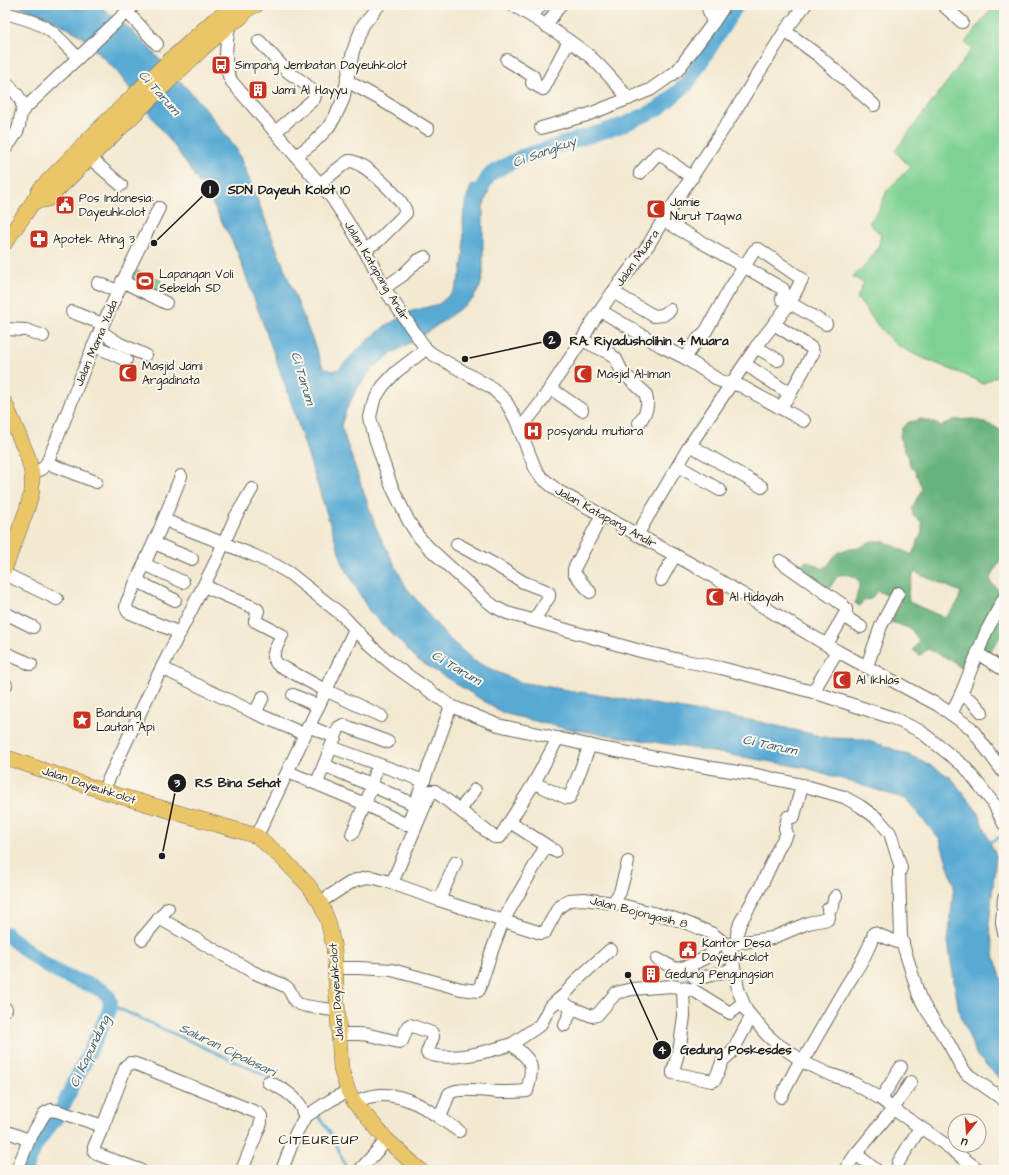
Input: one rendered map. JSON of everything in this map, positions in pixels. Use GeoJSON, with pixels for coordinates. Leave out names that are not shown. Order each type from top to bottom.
{"type":"FeatureCollection","features":[{"type":"Feature","properties":{"kind":"main road"},"geometry":{"type":"LineString","coordinates":[[6,238],[34,202],[40,189],[106,132],[172,68],[213,21],[233,7],[253,6]]}},
{"type":"Feature","properties":{"kind":"main road"},"geometry":{"type":"LineString","coordinates":[[172,68],[228,25],[240,18],[253,6]]}},
{"type":"Feature","properties":{"kind":"main road"},"geometry":{"type":"LineString","coordinates":[[228,25],[233,7]]}},
{"type":"Feature","properties":{"kind":"main road"},"geometry":{"type":"LineString","coordinates":[[34,202],[48,199],[90,158],[106,132]]}},
{"type":"Feature","properties":{"kind":"main road"},"geometry":{"type":"LineString","coordinates":[[5,403],[28,457],[32,474],[32,490],[27,509],[5,568]]}},
{"type":"Feature","properties":{"kind":"main road","name":"Jalan Dayeuhkolot"},"geometry":{"type":"LineString","coordinates":[[5,757],[103,791],[257,836],[293,869],[308,885],[320,902],[332,933],[336,968],[341,1069],[344,1083],[351,1097],[388,1140],[420,1170]]}},
{"type":"Feature","properties":{"kind":"street"},"geometry":{"type":"LineString","coordinates":[[296,156],[312,144],[327,129],[335,117],[343,100],[353,51],[363,25],[379,5]]}},
{"type":"Feature","properties":{"kind":"street"},"geometry":{"type":"LineString","coordinates":[[513,5],[569,40],[588,55],[629,99]]}},
{"type":"Feature","properties":{"kind":"street"},"geometry":{"type":"LineString","coordinates":[[532,16],[541,5]]}},
{"type":"Feature","properties":{"kind":"street"},"geometry":{"type":"LineString","coordinates":[[546,26],[560,5]]}},
{"type":"Feature","properties":{"kind":"street"},"geometry":{"type":"LineString","coordinates":[[707,5],[713,23]]}},
{"type":"Feature","properties":{"kind":"street"},"geometry":{"type":"LineString","coordinates":[[541,128],[587,115],[650,90],[677,71],[725,5]]}},
{"type":"Feature","properties":{"kind":"street","name":"Jalan Muara"},"geometry":{"type":"LineString","coordinates":[[520,429],[539,405],[613,292],[646,249],[785,31],[805,5]]}},
{"type":"Feature","properties":{"kind":"street"},"geometry":{"type":"LineString","coordinates":[[943,5],[962,22]]}},
{"type":"Feature","properties":{"kind":"street"},"geometry":{"type":"LineString","coordinates":[[5,149],[16,132],[20,114],[23,110],[127,12],[157,44]]}},
{"type":"Feature","properties":{"kind":"street"},"geometry":{"type":"LineString","coordinates":[[5,13],[31,21],[46,28],[81,55]]}},
{"type":"Feature","properties":{"kind":"street","name":"Jalan Katapang Andir"},"geometry":{"type":"LineString","coordinates":[[228,25],[226,70],[229,77],[336,204],[364,250],[384,288],[424,346],[434,355],[492,388],[505,400],[520,429],[535,468],[541,477],[558,491],[720,581],[837,651],[938,705],[971,728],[1004,772]]}},
{"type":"Feature","properties":{"kind":"street"},"geometry":{"type":"LineString","coordinates":[[785,31],[819,56],[874,105]]}},
{"type":"Feature","properties":{"kind":"street"},"geometry":{"type":"LineString","coordinates":[[507,60],[532,76],[534,79],[529,88],[541,89],[544,88],[569,40]]}},
{"type":"Feature","properties":{"kind":"street"},"geometry":{"type":"LineString","coordinates":[[260,41],[287,71],[314,92],[315,95],[314,98],[275,132]]}},
{"type":"Feature","properties":{"kind":"street"},"geometry":{"type":"LineString","coordinates":[[5,81],[20,99],[23,105],[23,110]]}},
{"type":"Feature","properties":{"kind":"street"},"geometry":{"type":"LineString","coordinates":[[347,82],[378,98],[428,129]]}},
{"type":"Feature","properties":{"kind":"street"},"geometry":{"type":"LineString","coordinates":[[640,173],[659,153],[692,178]]}},
{"type":"Feature","properties":{"kind":"street"},"geometry":{"type":"LineString","coordinates":[[90,158],[121,185]]}},
{"type":"Feature","properties":{"kind":"street"},"geometry":{"type":"LineString","coordinates":[[320,184],[347,162],[353,162],[376,176],[395,194],[402,203],[407,211],[406,213],[378,241],[364,250]]}},
{"type":"Feature","properties":{"kind":"street","name":"Jalan Mama Yuda"},"geometry":{"type":"LineString","coordinates":[[47,464],[93,347],[120,286],[159,208]]}},
{"type":"Feature","properties":{"kind":"street"},"geometry":{"type":"LineString","coordinates":[[664,220],[783,289],[784,292],[782,299],[826,324]]}},
{"type":"Feature","properties":{"kind":"street"},"geometry":{"type":"LineString","coordinates":[[638,535],[690,445],[756,347],[790,303],[802,281],[801,277],[758,250],[754,251],[726,295],[706,331],[698,339],[685,358]]}},
{"type":"Feature","properties":{"kind":"street"},"geometry":{"type":"LineString","coordinates":[[384,288],[403,275],[417,261],[425,256]]}},
{"type":"Feature","properties":{"kind":"street"},"geometry":{"type":"LineString","coordinates":[[98,283],[120,286],[166,303]]}},
{"type":"Feature","properties":{"kind":"street"},"geometry":{"type":"LineString","coordinates":[[613,292],[654,316],[663,315],[670,310]]}},
{"type":"Feature","properties":{"kind":"street"},"geometry":{"type":"LineString","coordinates":[[601,311],[661,346],[685,358],[720,381],[740,386],[804,421]]}},
{"type":"Feature","properties":{"kind":"street"},"geometry":{"type":"LineString","coordinates":[[72,312],[102,327],[120,344],[145,355]]}},
{"type":"Feature","properties":{"kind":"street"},"geometry":{"type":"LineString","coordinates":[[774,324],[812,350],[813,353],[790,394],[780,408]]}},
{"type":"Feature","properties":{"kind":"street"},"geometry":{"type":"LineString","coordinates":[[5,329],[26,330],[43,336]]}},
{"type":"Feature","properties":{"kind":"street"},"geometry":{"type":"LineString","coordinates":[[582,340],[616,358],[622,372],[645,393],[648,406],[639,423]]}},
{"type":"Feature","properties":{"kind":"street"},"geometry":{"type":"LineString","coordinates":[[424,346],[383,386],[374,400],[370,417],[375,438],[391,485],[408,520],[418,536],[452,570],[486,600],[495,607],[507,613],[644,652],[721,668],[813,692],[893,718],[920,731],[965,767],[994,804],[1004,824]]}},
{"type":"Feature","properties":{"kind":"street"},"geometry":{"type":"LineString","coordinates":[[93,347],[102,349],[126,360]]}},
{"type":"Feature","properties":{"kind":"street"},"geometry":{"type":"LineString","coordinates":[[756,347],[778,360]]}},
{"type":"Feature","properties":{"kind":"street"},"geometry":{"type":"LineString","coordinates":[[745,364],[790,394]]}},
{"type":"Feature","properties":{"kind":"street"},"geometry":{"type":"LineString","coordinates":[[550,388],[582,410]]}},
{"type":"Feature","properties":{"kind":"street"},"geometry":{"type":"LineString","coordinates":[[690,445],[762,487]]}},
{"type":"Feature","properties":{"kind":"street"},"geometry":{"type":"LineString","coordinates":[[32,474],[47,464],[96,482]]}},
{"type":"Feature","properties":{"kind":"street"},"geometry":{"type":"LineString","coordinates":[[678,466],[720,490]]}},
{"type":"Feature","properties":{"kind":"street"},"geometry":{"type":"LineString","coordinates":[[180,633],[128,612],[126,607],[164,520],[181,476]]}},
{"type":"Feature","properties":{"kind":"street"},"geometry":{"type":"LineString","coordinates":[[103,791],[162,668],[204,586],[236,516],[252,489]]}},
{"type":"Feature","properties":{"kind":"street"},"geometry":{"type":"LineString","coordinates":[[590,592],[574,573],[574,570],[602,515]]}},
{"type":"Feature","properties":{"kind":"street"},"geometry":{"type":"LineString","coordinates":[[164,520],[253,555],[289,573],[342,615],[373,648],[393,665],[451,706],[498,725],[590,745],[757,775],[802,785],[844,797],[860,806],[878,819],[890,833],[901,868],[899,872],[901,938],[919,996],[962,1068],[967,1074],[1004,1100]]}},
{"type":"Feature","properties":{"kind":"street"},"geometry":{"type":"LineString","coordinates":[[154,542],[192,559]]}},
{"type":"Feature","properties":{"kind":"street"},"geometry":{"type":"LineString","coordinates":[[457,544],[523,582],[549,593],[549,597],[534,620]]}},
{"type":"Feature","properties":{"kind":"street"},"geometry":{"type":"LineString","coordinates":[[661,580],[674,555]]}},
{"type":"Feature","properties":{"kind":"street"},"geometry":{"type":"LineString","coordinates":[[780,561],[843,606],[846,611],[827,644]]}},
{"type":"Feature","properties":{"kind":"street"},"geometry":{"type":"LineString","coordinates":[[144,564],[183,582]]}},
{"type":"Feature","properties":{"kind":"street"},"geometry":{"type":"LineString","coordinates":[[5,574],[58,599]]}},
{"type":"Feature","properties":{"kind":"street"},"geometry":{"type":"LineString","coordinates":[[137,581],[175,600]]}},
{"type":"Feature","properties":{"kind":"street"},"geometry":{"type":"LineString","coordinates":[[204,586],[257,609],[258,611],[255,621],[282,635],[273,657],[278,664],[325,690],[381,716]]}},
{"type":"Feature","properties":{"kind":"street"},"geometry":{"type":"LineString","coordinates":[[867,666],[881,626],[898,593]]}},
{"type":"Feature","properties":{"kind":"street"},"geometry":{"type":"LineString","coordinates":[[951,714],[961,694],[986,632],[1004,598]]}},
{"type":"Feature","properties":{"kind":"street"},"geometry":{"type":"LineString","coordinates":[[5,613],[33,627]]}},
{"type":"Feature","properties":{"kind":"street"},"geometry":{"type":"LineString","coordinates":[[844,616],[861,627]]}},
{"type":"Feature","properties":{"kind":"street"},"geometry":{"type":"LineString","coordinates":[[257,836],[355,629]]}},
{"type":"Feature","properties":{"kind":"street"},"geometry":{"type":"LineString","coordinates":[[813,692],[837,651]]}},
{"type":"Feature","properties":{"kind":"street"},"geometry":{"type":"LineString","coordinates":[[5,653],[30,664]]}},
{"type":"Feature","properties":{"kind":"street"},"geometry":{"type":"LineString","coordinates":[[977,653],[1004,670]]}},
{"type":"Feature","properties":{"kind":"street"},"geometry":{"type":"LineString","coordinates":[[162,668],[255,713],[306,730],[424,781]]}},
{"type":"Feature","properties":{"kind":"street"},"geometry":{"type":"LineString","coordinates":[[961,694],[973,702],[982,712]]}},
{"type":"Feature","properties":{"kind":"street"},"geometry":{"type":"LineString","coordinates":[[292,695],[318,706]]}},
{"type":"Feature","properties":{"kind":"street"},"geometry":{"type":"LineString","coordinates":[[255,713],[263,697]]}},
{"type":"Feature","properties":{"kind":"street"},"geometry":{"type":"LineString","coordinates":[[288,772],[317,783],[365,804],[405,824],[408,824],[451,706]]}},
{"type":"Feature","properties":{"kind":"street"},"geometry":{"type":"LineString","coordinates":[[317,783],[339,727],[343,725],[388,742]]}},
{"type":"Feature","properties":{"kind":"street"},"geometry":{"type":"LineString","coordinates":[[392,883],[431,791],[435,791],[494,837],[500,838],[534,783],[558,738]]}},
{"type":"Feature","properties":{"kind":"street"},"geometry":{"type":"LineString","coordinates":[[534,783],[570,798],[590,745]]}},
{"type":"Feature","properties":{"kind":"street"},"geometry":{"type":"LineString","coordinates":[[324,766],[416,805]]}},
{"type":"Feature","properties":{"kind":"street"},"geometry":{"type":"LineString","coordinates":[[352,834],[372,786],[375,772]]}},
{"type":"Feature","properties":{"kind":"street"},"geometry":{"type":"LineString","coordinates":[[657,959],[676,969],[689,966],[709,956],[737,934],[740,923],[761,886],[780,845],[787,834],[785,827],[788,818],[794,816],[802,785]]}},
{"type":"Feature","properties":{"kind":"street"},"geometry":{"type":"LineString","coordinates":[[460,810],[475,790]]}},
{"type":"Feature","properties":{"kind":"street"},"geometry":{"type":"LineString","coordinates":[[336,968],[392,970],[461,989],[479,990],[503,921],[551,849],[510,822]]}},
{"type":"Feature","properties":{"kind":"street"},"geometry":{"type":"LineString","coordinates":[[439,900],[456,862]]}},
{"type":"Feature","properties":{"kind":"street"},"geometry":{"type":"LineString","coordinates":[[613,903],[620,892],[628,862]]}},
{"type":"Feature","properties":{"kind":"street","name":"Jalan Bojongasih 8"},"geometry":{"type":"LineString","coordinates":[[320,902],[353,881],[367,877],[375,878],[543,933],[558,908],[569,900],[584,898],[613,903],[687,923],[704,929],[727,943]]}},
{"type":"Feature","properties":{"kind":"street"},"geometry":{"type":"LineString","coordinates":[[727,943],[772,938],[808,923],[828,919],[828,909],[833,906],[834,898],[836,896]]}},
{"type":"Feature","properties":{"kind":"street"},"geometry":{"type":"LineString","coordinates":[[1004,898],[1002,922],[1004,933]]}},
{"type":"Feature","properties":{"kind":"street"},"geometry":{"type":"LineString","coordinates":[[142,939],[158,918],[168,908]]}},
{"type":"Feature","properties":{"kind":"street"},"geometry":{"type":"LineString","coordinates":[[158,918],[253,972],[289,988],[294,1001],[299,1005],[338,1011]]}},
{"type":"Feature","properties":{"kind":"street"},"geometry":{"type":"LineString","coordinates":[[781,1096],[865,957],[874,933],[903,943]]}},
{"type":"Feature","properties":{"kind":"street"},"geometry":{"type":"LineString","coordinates":[[727,943],[733,961],[738,990],[743,1003],[751,1017],[776,1044],[802,1060],[829,1074],[850,1082],[881,1099],[893,1109],[935,1137],[978,1170]]}},
{"type":"Feature","properties":{"kind":"street"},"geometry":{"type":"LineString","coordinates":[[339,1034],[364,1034],[398,1042],[402,1041],[408,1026],[410,1025],[432,1033],[433,1037],[427,1054],[448,1057],[485,1052],[512,1044],[540,1024],[549,1008],[610,950]]}},
{"type":"Feature","properties":{"kind":"street"},"geometry":{"type":"LineString","coordinates":[[689,966],[693,976],[697,979],[734,969]]}},
{"type":"Feature","properties":{"kind":"street"},"geometry":{"type":"LineString","coordinates":[[676,969],[684,1016],[680,1046],[673,1073],[715,1080],[723,1060],[732,1052],[751,1017]]}},
{"type":"Feature","properties":{"kind":"street"},"geometry":{"type":"LineString","coordinates":[[558,1000],[572,1008],[592,1016],[597,1015],[616,993],[632,989],[678,987],[697,992],[730,1013],[743,1003]]}},
{"type":"Feature","properties":{"kind":"street"},"geometry":{"type":"LineString","coordinates":[[565,1025],[572,1008]]}},
{"type":"Feature","properties":{"kind":"street"},"geometry":{"type":"LineString","coordinates":[[440,1118],[449,1094],[452,1091],[526,1091],[530,1076],[531,1064],[529,1060],[512,1044]]}},
{"type":"Feature","properties":{"kind":"street"},"geometry":{"type":"LineString","coordinates":[[140,1170],[97,1154],[94,1151],[126,1066],[130,1063],[136,1064],[258,1113],[261,1116],[261,1123],[242,1170]]}},
{"type":"Feature","properties":{"kind":"street"},"geometry":{"type":"LineString","coordinates":[[881,1099],[901,1067]]}},
{"type":"Feature","properties":{"kind":"street"},"geometry":{"type":"LineString","coordinates":[[268,1082],[277,1085],[289,1094],[310,1114]]}},
{"type":"Feature","properties":{"kind":"street"},"geometry":{"type":"LineString","coordinates":[[845,1170],[856,1154],[893,1109],[911,1082]]}},
{"type":"Feature","properties":{"kind":"street"},"geometry":{"type":"LineString","coordinates":[[282,1170],[296,1133],[310,1114],[331,1100],[351,1097],[362,1099],[368,1096],[398,1096],[409,1099],[459,1131]]}},
{"type":"Feature","properties":{"kind":"street"},"geometry":{"type":"LineString","coordinates":[[17,1170],[29,1140],[45,1113],[51,1110],[62,1112],[103,1126]]}},
{"type":"Feature","properties":{"kind":"street"},"geometry":{"type":"LineString","coordinates":[[898,1163],[920,1128]]}},
{"type":"Feature","properties":{"kind":"street"},"geometry":{"type":"LineString","coordinates":[[5,1131],[29,1140]]}},
{"type":"Feature","properties":{"kind":"street"},"geometry":{"type":"LineString","coordinates":[[360,1170],[388,1140]]}},
{"type":"Feature","properties":{"kind":"street"},"geometry":{"type":"LineString","coordinates":[[856,1154],[876,1170]]}},
{"type":"Feature","properties":{"kind":"green space"},"geometry":{"type":"Polygon","coordinates":[[[993,5],[1004,5],[1004,372],[982,384],[977,380],[918,356],[895,344],[880,328],[857,298],[864,283],[853,277],[869,261],[878,248],[881,235],[869,223],[879,210],[887,191],[910,167],[895,151],[972,49],[965,43],[994,6],[993,5]]]}},
{"type":"Feature","properties":{"kind":"green space","name":"Lapangan Voli Sebelah SD"},"geometry":{"type":"Polygon","coordinates":[[[134,270],[161,280],[156,293],[129,282],[134,270]]]}},
{"type":"Feature","properties":{"kind":"green space"},"geometry":{"type":"Polygon","coordinates":[[[921,419],[941,426],[953,420],[974,419],[1004,432],[1004,525],[1001,533],[1004,535],[1004,553],[990,579],[991,583],[1000,591],[993,612],[1004,616],[1004,636],[1000,637],[988,654],[966,669],[959,667],[953,661],[928,649],[920,655],[913,650],[919,641],[911,629],[891,622],[901,601],[877,591],[871,599],[865,600],[859,606],[855,603],[860,583],[853,576],[838,575],[829,589],[800,570],[798,566],[807,561],[823,569],[840,552],[860,548],[869,542],[875,541],[886,542],[912,555],[922,532],[922,522],[913,516],[912,508],[922,489],[915,471],[910,465],[900,436],[902,428],[907,423],[921,419]],[[914,572],[908,592],[909,602],[945,618],[957,604],[961,592],[914,572]]]}},
{"type":"Feature","properties":{"kind":"water","name":"Ci Tarum"},"geometry":{"type":"Polygon","coordinates":[[[15,5],[98,5],[129,28],[205,108],[237,150],[323,367],[332,371],[339,369],[356,351],[385,326],[412,311],[439,304],[454,291],[461,274],[464,249],[463,219],[465,202],[472,184],[489,190],[483,207],[483,275],[480,287],[473,299],[432,329],[388,356],[372,369],[357,389],[346,410],[341,426],[376,528],[406,587],[445,635],[474,661],[519,682],[756,721],[828,738],[861,739],[882,745],[921,760],[950,777],[977,811],[996,856],[989,925],[995,958],[1004,987],[1004,1083],[977,1056],[959,1012],[948,942],[954,885],[940,840],[906,799],[807,768],[563,728],[503,713],[418,660],[369,611],[343,564],[289,396],[237,251],[209,197],[175,147],[118,73],[80,35],[48,17],[15,5]]]}},
{"type":"Feature","properties":{"kind":"waterway","name":"Ci Sangkuy"},"geometry":{"type":"LineString","coordinates":[[472,204],[490,174],[521,157],[623,125],[658,109],[687,84],[737,5]]}},
{"type":"Feature","properties":{"kind":"waterway"},"geometry":{"type":"LineString","coordinates":[[988,843],[1004,835]]}},
{"type":"Feature","properties":{"kind":"waterway","name":"Ci Kapundung"},"geometry":{"type":"LineString","coordinates":[[5,933],[49,967],[65,976],[101,990],[107,994],[110,999],[108,1014],[59,1114],[35,1147],[25,1170]]}},
{"type":"Feature","properties":{"kind":"waterway","name":"Saluran Cipalasari"},"geometry":{"type":"LineString","coordinates":[[111,1005],[271,1078]]}},
{"type":"Feature","properties":{"kind":"waterway","name":"Saluran Cipalasari"},"geometry":{"type":"LineString","coordinates":[[317,1115],[331,1134],[347,1170]]}},
{"type":"Feature","properties":{"kind":"place","name":"Simpang Jembatan Dayeuhkolot"},"geometry":{"type":"Point","coordinates":[221,65]}},
{"type":"Feature","properties":{"kind":"place","name":"Jami Al Hayyu"},"geometry":{"type":"Point","coordinates":[258,90]}},
{"type":"Feature","properties":{"kind":"place","name":"Pos Indonesia: Dayeuhkolot"},"geometry":{"type":"Point","coordinates":[65,205]}},
{"type":"Feature","properties":{"kind":"place","name":"Jamie Nurut Taqwa"},"geometry":{"type":"Point","coordinates":[656,209]}},
{"type":"Feature","properties":{"kind":"place","name":"Apotek Ating 3"},"geometry":{"type":"Point","coordinates":[39,239]}},
{"type":"Feature","properties":{"kind":"place","name":"SDN Dayeuh Kolot 10"},"geometry":{"type":"Point","coordinates":[154,243]}},
{"type":"Feature","properties":{"kind":"place","name":"Lapangan Voli Sebelah SD"},"geometry":{"type":"Point","coordinates":[145,281]}},
{"type":"Feature","properties":{"kind":"place","name":"RA. Riyadusholihin 4 Muara"},"geometry":{"type":"Point","coordinates":[465,359]}},
{"type":"Feature","properties":{"kind":"place","name":"Masjid Jami Argadinata"},"geometry":{"type":"Point","coordinates":[128,373]}},
{"type":"Feature","properties":{"kind":"place","name":"Masjid Al-Iman"},"geometry":{"type":"Point","coordinates":[583,374]}},
{"type":"Feature","properties":{"kind":"place","name":"posyandu mutiara"},"geometry":{"type":"Point","coordinates":[533,431]}},
{"type":"Feature","properties":{"kind":"place","name":"Al Hidayah"},"geometry":{"type":"Point","coordinates":[715,597]}},
{"type":"Feature","properties":{"kind":"place","name":"Al Ikhlas"},"geometry":{"type":"Point","coordinates":[842,680]}},
{"type":"Feature","properties":{"kind":"place","name":"Bandung Lautan Api"},"geometry":{"type":"Point","coordinates":[82,720]}},
{"type":"Feature","properties":{"kind":"place","name":"RS Bina Sehat"},"geometry":{"type":"Point","coordinates":[162,856]}},
{"type":"Feature","properties":{"kind":"place","name":"Kantor Desa Dayeuhkolot"},"geometry":{"type":"Point","coordinates":[688,950]}},
{"type":"Feature","properties":{"kind":"place","name":"Gedung Pengungsian"},"geometry":{"type":"Point","coordinates":[651,974]}},
{"type":"Feature","properties":{"kind":"place","name":"Gedung Poskesdes"},"geometry":{"type":"Point","coordinates":[628,975]}},
{"type":"Feature","properties":{"kind":"district","name":"CITEUREUP"},"geometry":{"type":"Point","coordinates":[319,1139]}}]}
